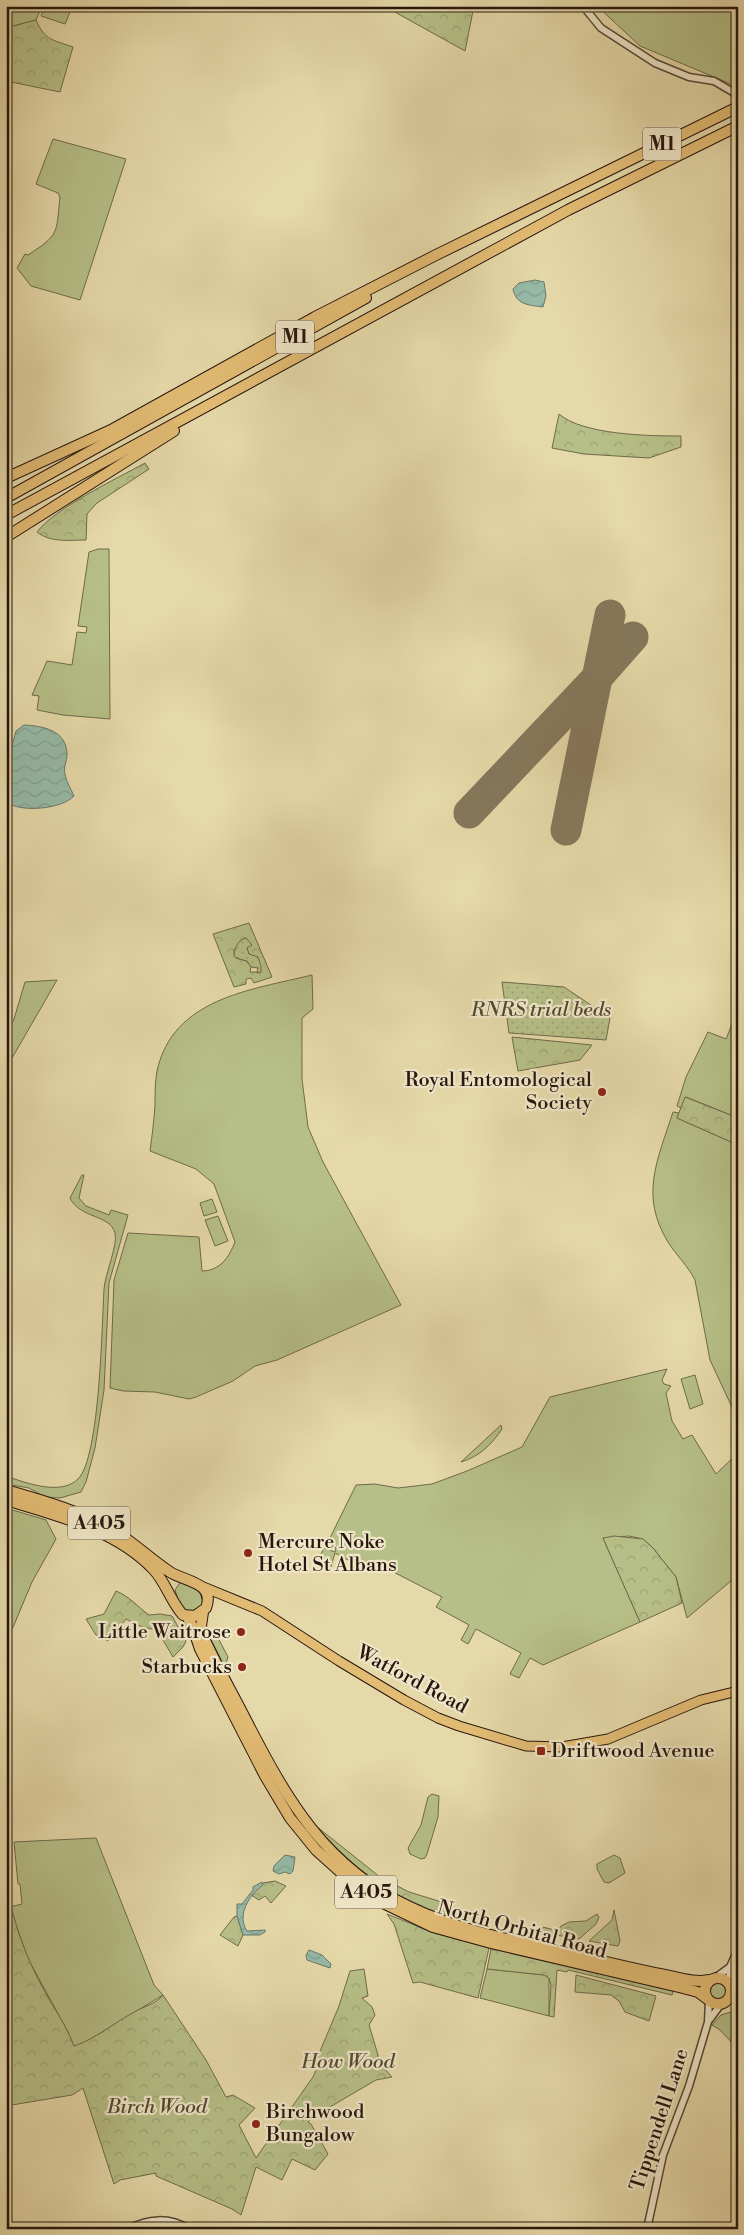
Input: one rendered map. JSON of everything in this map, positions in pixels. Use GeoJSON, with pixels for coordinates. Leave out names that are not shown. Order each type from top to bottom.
{"type":"FeatureCollection","features":[{"type":"Feature","properties":{"kind":"highway","name":"M1"},"geometry":{"type":"LineString","coordinates":[[6,498],[350,307],[561,198],[586,182],[738,106]]}},
{"type":"Feature","properties":{"kind":"highway","name":"M1"},"geometry":{"type":"LineString","coordinates":[[6,515],[568,210],[738,126]]}},
{"type":"Feature","properties":{"kind":"highway"},"geometry":{"type":"LineString","coordinates":[[6,478],[111,430],[316,317],[558,194],[586,182]]}},
{"type":"Feature","properties":{"kind":"highway"},"geometry":{"type":"LineString","coordinates":[[6,537],[91,482],[278,368]]}},
{"type":"Feature","properties":{"kind":"highway","name":"A405"},"geometry":{"type":"LineString","coordinates":[[6,1490],[64,1508],[99,1523],[128,1540],[172,1574],[181,1577]]}},
{"type":"Feature","properties":{"kind":"highway","name":"A405"},"geometry":{"type":"LineString","coordinates":[[6,1500],[72,1522],[116,1542],[148,1564],[170,1593]]}},
{"type":"Feature","properties":{"kind":"highway"},"geometry":{"type":"LineString","coordinates":[[181,1577],[193,1580],[201,1586],[206,1596],[205,1608],[195,1616],[186,1616],[180,1612],[170,1593],[174,1582],[181,1577]]}},
{"type":"Feature","properties":{"kind":"highway","name":"North Orbital Road"},"geometry":{"type":"LineString","coordinates":[[205,1608],[200,1626],[206,1644],[295,1808],[328,1849],[380,1891],[426,1914],[472,1930],[690,1980],[713,1979]]}},
{"type":"Feature","properties":{"kind":"highway","name":"North Orbital Road"},"geometry":{"type":"LineString","coordinates":[[186,1616],[194,1628],[200,1649],[261,1768],[299,1830],[316,1850],[356,1886],[389,1907],[433,1927],[491,1944],[684,1988],[708,1999]]}},
{"type":"Feature","properties":{"kind":"highway"},"geometry":{"type":"LineString","coordinates":[[295,1808],[300,1825],[299,1830]]}},
{"type":"Feature","properties":{"kind":"highway"},"geometry":{"type":"LineString","coordinates":[[724,2003],[731,1995],[732,1987],[723,1979],[713,1979],[705,1990],[708,1999],[724,2003],[738,2002]]}},
{"type":"Feature","properties":{"kind":"main road","name":"Watford Road"},"geometry":{"type":"LineString","coordinates":[[201,1586],[273,1617],[339,1662],[438,1718],[526,1746],[562,1747],[608,1739],[701,1700],[738,1691]]}},
{"type":"Feature","properties":{"kind":"main road"},"geometry":{"type":"LineString","coordinates":[[205,1608],[226,1597]]}},
{"type":"Feature","properties":{"kind":"street"},"geometry":{"type":"LineString","coordinates":[[583,6],[601,28],[655,63],[688,77],[714,81],[738,95]]}},
{"type":"Feature","properties":{"kind":"street"},"geometry":{"type":"LineString","coordinates":[[732,1987],[730,1967],[738,1949]]}},
{"type":"Feature","properties":{"kind":"street"},"geometry":{"type":"LineString","coordinates":[[713,1979],[730,1967]]}},
{"type":"Feature","properties":{"kind":"street","name":"Tippendell Lane"},"geometry":{"type":"LineString","coordinates":[[646,2229],[663,2155],[689,2086],[708,2022],[708,1999]]}},
{"type":"Feature","properties":{"kind":"street","name":"Tippendell Lane"},"geometry":{"type":"LineString","coordinates":[[708,2022],[724,2003]]}},
{"type":"Feature","properties":{"kind":"street"},"geometry":{"type":"LineString","coordinates":[[127,2229],[147,2221],[163,2220],[175,2222],[189,2229]]}},
{"type":"Feature","properties":{"kind":"green space"},"geometry":{"type":"Polygon","coordinates":[[[6,6],[42,6],[36,20],[6,28],[6,6]]]}},
{"type":"Feature","properties":{"kind":"green space"},"geometry":{"type":"Polygon","coordinates":[[[45,6],[53,6],[70,12],[65,24],[41,16],[45,6]]]}},
{"type":"Feature","properties":{"kind":"green space"},"geometry":{"type":"Polygon","coordinates":[[[384,6],[474,6],[465,51],[384,6]]]}},
{"type":"Feature","properties":{"kind":"green space"},"geometry":{"type":"Polygon","coordinates":[[[597,6],[738,6],[738,87],[640,46],[597,6]]]}},
{"type":"Feature","properties":{"kind":"green space"},"geometry":{"type":"Polygon","coordinates":[[[36,20],[39,27],[51,39],[73,47],[60,92],[6,81],[6,28],[36,20]]]}},
{"type":"Feature","properties":{"kind":"green space"},"geometry":{"type":"Polygon","coordinates":[[[53,139],[126,159],[80,300],[31,286],[17,268],[25,254],[28,255],[46,242],[57,226],[60,197],[58,193],[36,184],[53,139]]]}},
{"type":"Feature","properties":{"kind":"green space"},"geometry":{"type":"Polygon","coordinates":[[[559,414],[570,421],[600,430],[635,435],[681,436],[681,447],[649,458],[584,454],[552,448],[559,414]]]}},
{"type":"Feature","properties":{"kind":"green space"},"geometry":{"type":"Polygon","coordinates":[[[145,463],[149,469],[97,503],[87,514],[86,540],[54,539],[42,536],[37,532],[57,513],[71,504],[145,463]]]}},
{"type":"Feature","properties":{"kind":"green space"},"geometry":{"type":"Polygon","coordinates":[[[98,549],[109,549],[110,719],[63,715],[37,710],[39,696],[32,695],[47,661],[72,665],[77,632],[86,633],[87,627],[78,626],[89,552],[98,549]]]}},
{"type":"Feature","properties":{"kind":"green space"},"geometry":{"type":"Polygon","coordinates":[[[249,923],[272,977],[254,983],[251,978],[246,979],[246,984],[234,987],[213,934],[249,923]],[[243,939],[234,950],[234,955],[236,958],[247,961],[251,967],[250,972],[261,972],[253,956],[249,954],[243,939]]]}},
{"type":"Feature","properties":{"kind":"green space"},"geometry":{"type":"Polygon","coordinates":[[[246,938],[252,945],[247,948],[249,954],[258,957],[261,972],[257,973],[258,968],[251,967],[247,961],[236,958],[234,955],[237,944],[246,938]]]}},
{"type":"Feature","properties":{"kind":"green space"},"geometry":{"type":"Polygon","coordinates":[[[312,975],[313,1009],[302,1018],[302,1079],[308,1127],[323,1162],[401,1305],[277,1360],[255,1366],[233,1381],[189,1399],[155,1392],[123,1391],[110,1388],[114,1280],[128,1233],[199,1237],[202,1271],[219,1266],[230,1253],[235,1242],[214,1184],[196,1169],[150,1151],[155,1111],[156,1075],[166,1047],[179,1027],[197,1012],[218,1001],[264,986],[312,975]]]}},
{"type":"Feature","properties":{"kind":"green space"},"geometry":{"type":"Polygon","coordinates":[[[57,980],[6,1068],[6,1034],[14,1019],[25,982],[57,980]]]}},
{"type":"Feature","properties":{"kind":"green space","name":"RNRS trial beds"},"geometry":{"type":"Polygon","coordinates":[[[502,982],[564,987],[610,1018],[606,1040],[509,1033],[502,982]]]}},
{"type":"Feature","properties":{"kind":"green space"},"geometry":{"type":"Polygon","coordinates":[[[738,1009],[738,1118],[686,1097],[681,1108],[677,1106],[686,1077],[708,1032],[726,1039],[738,1009]]]}},
{"type":"Feature","properties":{"kind":"green space"},"geometry":{"type":"Polygon","coordinates":[[[512,1037],[592,1045],[580,1060],[518,1071],[512,1037]]]}},
{"type":"Feature","properties":{"kind":"green space"},"geometry":{"type":"Polygon","coordinates":[[[685,1097],[738,1118],[738,1145],[677,1118],[685,1097]]]}},
{"type":"Feature","properties":{"kind":"green space"},"geometry":{"type":"Polygon","coordinates":[[[673,1112],[679,1113],[677,1118],[738,1145],[738,1420],[710,1360],[695,1280],[668,1242],[659,1225],[654,1208],[654,1177],[657,1161],[673,1112]]]}},
{"type":"Feature","properties":{"kind":"green space"},"geometry":{"type":"Polygon","coordinates":[[[82,1175],[84,1175],[79,1198],[86,1206],[109,1215],[111,1210],[128,1215],[109,1283],[104,1390],[95,1448],[86,1482],[81,1492],[60,1498],[45,1497],[29,1488],[6,1484],[6,1476],[43,1486],[62,1487],[71,1484],[78,1479],[85,1466],[91,1445],[101,1359],[104,1289],[113,1252],[115,1233],[107,1222],[81,1210],[70,1198],[82,1175]]]}},
{"type":"Feature","properties":{"kind":"green space"},"geometry":{"type":"Polygon","coordinates":[[[212,1199],[217,1212],[204,1216],[200,1203],[212,1199]]]}},
{"type":"Feature","properties":{"kind":"green space"},"geometry":{"type":"Polygon","coordinates":[[[218,1216],[228,1241],[215,1246],[205,1220],[218,1216]]]}},
{"type":"Feature","properties":{"kind":"green space"},"geometry":{"type":"Polygon","coordinates":[[[667,1369],[662,1380],[664,1384],[671,1386],[666,1393],[672,1421],[683,1439],[692,1435],[716,1474],[738,1453],[738,1541],[735,1543],[738,1546],[738,1575],[687,1618],[676,1577],[653,1548],[643,1539],[629,1536],[603,1538],[640,1622],[543,1665],[530,1658],[519,1678],[510,1674],[521,1653],[476,1629],[468,1644],[461,1640],[469,1625],[436,1607],[442,1597],[376,1563],[371,1572],[335,1553],[329,1573],[316,1564],[324,1548],[335,1552],[336,1548],[327,1544],[356,1485],[375,1484],[398,1488],[432,1484],[467,1471],[522,1447],[550,1397],[667,1369]]]}},
{"type":"Feature","properties":{"kind":"green space"},"geometry":{"type":"Polygon","coordinates":[[[695,1375],[703,1404],[690,1409],[681,1379],[695,1375]]]}},
{"type":"Feature","properties":{"kind":"green space"},"geometry":{"type":"Polygon","coordinates":[[[501,1425],[502,1429],[494,1440],[474,1457],[461,1462],[501,1425]]]}},
{"type":"Feature","properties":{"kind":"green space"},"geometry":{"type":"Polygon","coordinates":[[[6,1508],[46,1520],[56,1539],[32,1582],[6,1644],[6,1508]]]}},
{"type":"Feature","properties":{"kind":"green space"},"geometry":{"type":"Polygon","coordinates":[[[614,1536],[643,1539],[653,1548],[676,1577],[682,1603],[640,1622],[603,1538],[614,1536]]]}},
{"type":"Feature","properties":{"kind":"green space"},"geometry":{"type":"Polygon","coordinates":[[[181,1581],[199,1591],[203,1604],[198,1612],[186,1612],[180,1605],[175,1590],[181,1581]]]}},
{"type":"Feature","properties":{"kind":"green space"},"geometry":{"type":"Polygon","coordinates":[[[116,1591],[149,1615],[172,1616],[186,1641],[183,1647],[173,1657],[157,1630],[142,1627],[126,1619],[108,1641],[96,1635],[86,1619],[104,1614],[116,1591]]]}},
{"type":"Feature","properties":{"kind":"green space"},"geometry":{"type":"Polygon","coordinates":[[[207,1632],[217,1636],[228,1657],[225,1667],[207,1632]]]}},
{"type":"Feature","properties":{"kind":"green space"},"geometry":{"type":"Polygon","coordinates":[[[432,1794],[439,1796],[438,1817],[427,1854],[425,1858],[421,1859],[410,1854],[408,1848],[421,1825],[428,1797],[432,1794]]]}},
{"type":"Feature","properties":{"kind":"green space"},"geometry":{"type":"Polygon","coordinates":[[[316,1826],[380,1877],[409,1892],[445,1903],[445,1916],[408,1901],[374,1880],[344,1855],[316,1826]]]}},
{"type":"Feature","properties":{"kind":"green space"},"geometry":{"type":"Polygon","coordinates":[[[96,1838],[154,1985],[163,1995],[84,2043],[74,2047],[68,2032],[27,1957],[10,1907],[22,1904],[14,1842],[96,1838]]]}},
{"type":"Feature","properties":{"kind":"green space"},"geometry":{"type":"Polygon","coordinates":[[[614,1855],[620,1858],[625,1873],[609,1883],[604,1882],[597,1869],[597,1864],[614,1855]]]}},
{"type":"Feature","properties":{"kind":"green space"},"geometry":{"type":"Polygon","coordinates":[[[6,1879],[12,1909],[25,1951],[74,2046],[90,2039],[139,2009],[154,2003],[163,1995],[206,2060],[226,2097],[233,2095],[255,2108],[239,2125],[256,2158],[313,2077],[316,2070],[313,2068],[339,2006],[350,1971],[364,1969],[368,1996],[362,1998],[372,2007],[375,2015],[369,2025],[381,2065],[392,2077],[376,2080],[315,2114],[308,2122],[328,2154],[315,2170],[292,2159],[282,2180],[256,2167],[241,2215],[232,2209],[156,2176],[156,2173],[120,2180],[114,2184],[83,2088],[72,2095],[6,2106],[6,1879]]]}},
{"type":"Feature","properties":{"kind":"green space"},"geometry":{"type":"Polygon","coordinates":[[[275,1881],[286,1886],[271,1903],[265,1896],[259,1900],[251,1895],[263,1883],[275,1881]]]}},
{"type":"Feature","properties":{"kind":"green space"},"geometry":{"type":"Polygon","coordinates":[[[614,1910],[620,1941],[618,1946],[589,1941],[612,1920],[614,1910]]]}},
{"type":"Feature","properties":{"kind":"green space"},"geometry":{"type":"Polygon","coordinates":[[[387,1914],[434,1933],[489,1948],[478,1998],[420,1982],[413,1983],[394,1924],[387,1914]]]}},
{"type":"Feature","properties":{"kind":"green space"},"geometry":{"type":"Polygon","coordinates":[[[597,1914],[599,1917],[596,1924],[579,1939],[539,1932],[543,1927],[558,1931],[561,1926],[569,1922],[586,1921],[597,1914]]]}},
{"type":"Feature","properties":{"kind":"green space"},"geometry":{"type":"Polygon","coordinates":[[[237,1916],[243,1935],[238,1946],[220,1935],[234,1917],[237,1916]]]}},
{"type":"Feature","properties":{"kind":"green space"},"geometry":{"type":"Polygon","coordinates":[[[491,1949],[674,1988],[672,1995],[568,1970],[567,1972],[557,1970],[554,2017],[549,2016],[551,1985],[549,1978],[544,1975],[487,1969],[491,1949]]]}},
{"type":"Feature","properties":{"kind":"green space"},"geometry":{"type":"Polygon","coordinates":[[[487,1969],[544,1975],[549,1978],[549,2016],[480,1998],[487,1969]]]}},
{"type":"Feature","properties":{"kind":"green space"},"geometry":{"type":"Polygon","coordinates":[[[576,1975],[656,1996],[649,2021],[625,2012],[619,2001],[611,1995],[575,1992],[576,1975]]]}},
{"type":"Feature","properties":{"kind":"green space"},"geometry":{"type":"Polygon","coordinates":[[[714,1983],[722,1983],[727,1988],[725,1999],[714,2001],[709,1996],[709,1988],[714,1983]]]}},
{"type":"Feature","properties":{"kind":"green space"},"geometry":{"type":"Polygon","coordinates":[[[738,2010],[738,2049],[720,2030],[712,2025],[721,2015],[738,2010]]]}},
{"type":"Feature","properties":{"kind":"water"},"geometry":{"type":"Polygon","coordinates":[[[535,280],[544,282],[546,296],[543,307],[528,305],[520,301],[513,289],[519,283],[535,280]]]}},
{"type":"Feature","properties":{"kind":"water"},"geometry":{"type":"Polygon","coordinates":[[[24,725],[46,728],[53,731],[63,740],[67,755],[66,779],[74,796],[68,800],[51,807],[41,808],[21,808],[6,802],[6,777],[11,772],[11,749],[16,731],[24,725]]]}},
{"type":"Feature","properties":{"kind":"water"},"geometry":{"type":"Polygon","coordinates":[[[285,1855],[295,1857],[293,1871],[290,1874],[285,1872],[279,1874],[273,1871],[274,1866],[285,1855]]]}},
{"type":"Feature","properties":{"kind":"water"},"geometry":{"type":"Polygon","coordinates":[[[262,1882],[263,1885],[249,1899],[243,1918],[247,1931],[265,1930],[265,1932],[260,1935],[243,1935],[237,1916],[237,1904],[242,1904],[253,1890],[253,1887],[262,1882]]]}},
{"type":"Feature","properties":{"kind":"water"},"geometry":{"type":"Polygon","coordinates":[[[309,1950],[322,1955],[331,1964],[330,1968],[307,1960],[306,1955],[309,1950]]]}},
{"type":"Feature","properties":{"kind":"runway"},"geometry":{"type":"LineString","coordinates":[[566,830],[610,615]]}},
{"type":"Feature","properties":{"kind":"runway"},"geometry":{"type":"LineString","coordinates":[[469,813],[596,679],[633,637]]}},
{"type":"Feature","properties":{"kind":"place","name":"Royal Entomological Society"},"geometry":{"type":"Point","coordinates":[602,1092]}},
{"type":"Feature","properties":{"kind":"place","name":"Mercure Noke Hotel St Albans"},"geometry":{"type":"Point","coordinates":[248,1553]}},
{"type":"Feature","properties":{"kind":"place","name":"Little Waitrose"},"geometry":{"type":"Point","coordinates":[241,1632]}},
{"type":"Feature","properties":{"kind":"place","name":"Starbucks"},"geometry":{"type":"Point","coordinates":[242,1667]}},
{"type":"Feature","properties":{"kind":"place","name":"Driftwood Avenue"},"geometry":{"type":"Point","coordinates":[541,1751]}},
{"type":"Feature","properties":{"kind":"place","name":"Birchwood Bungalow"},"geometry":{"type":"Point","coordinates":[256,2124]}},
{"type":"Feature","properties":{"kind":"park label","name":"How Wood"},"geometry":{"type":"Point","coordinates":[348,2062]}},
{"type":"Feature","properties":{"kind":"park label","name":"Birch Wood"},"geometry":{"type":"Point","coordinates":[157,2107]}}]}
